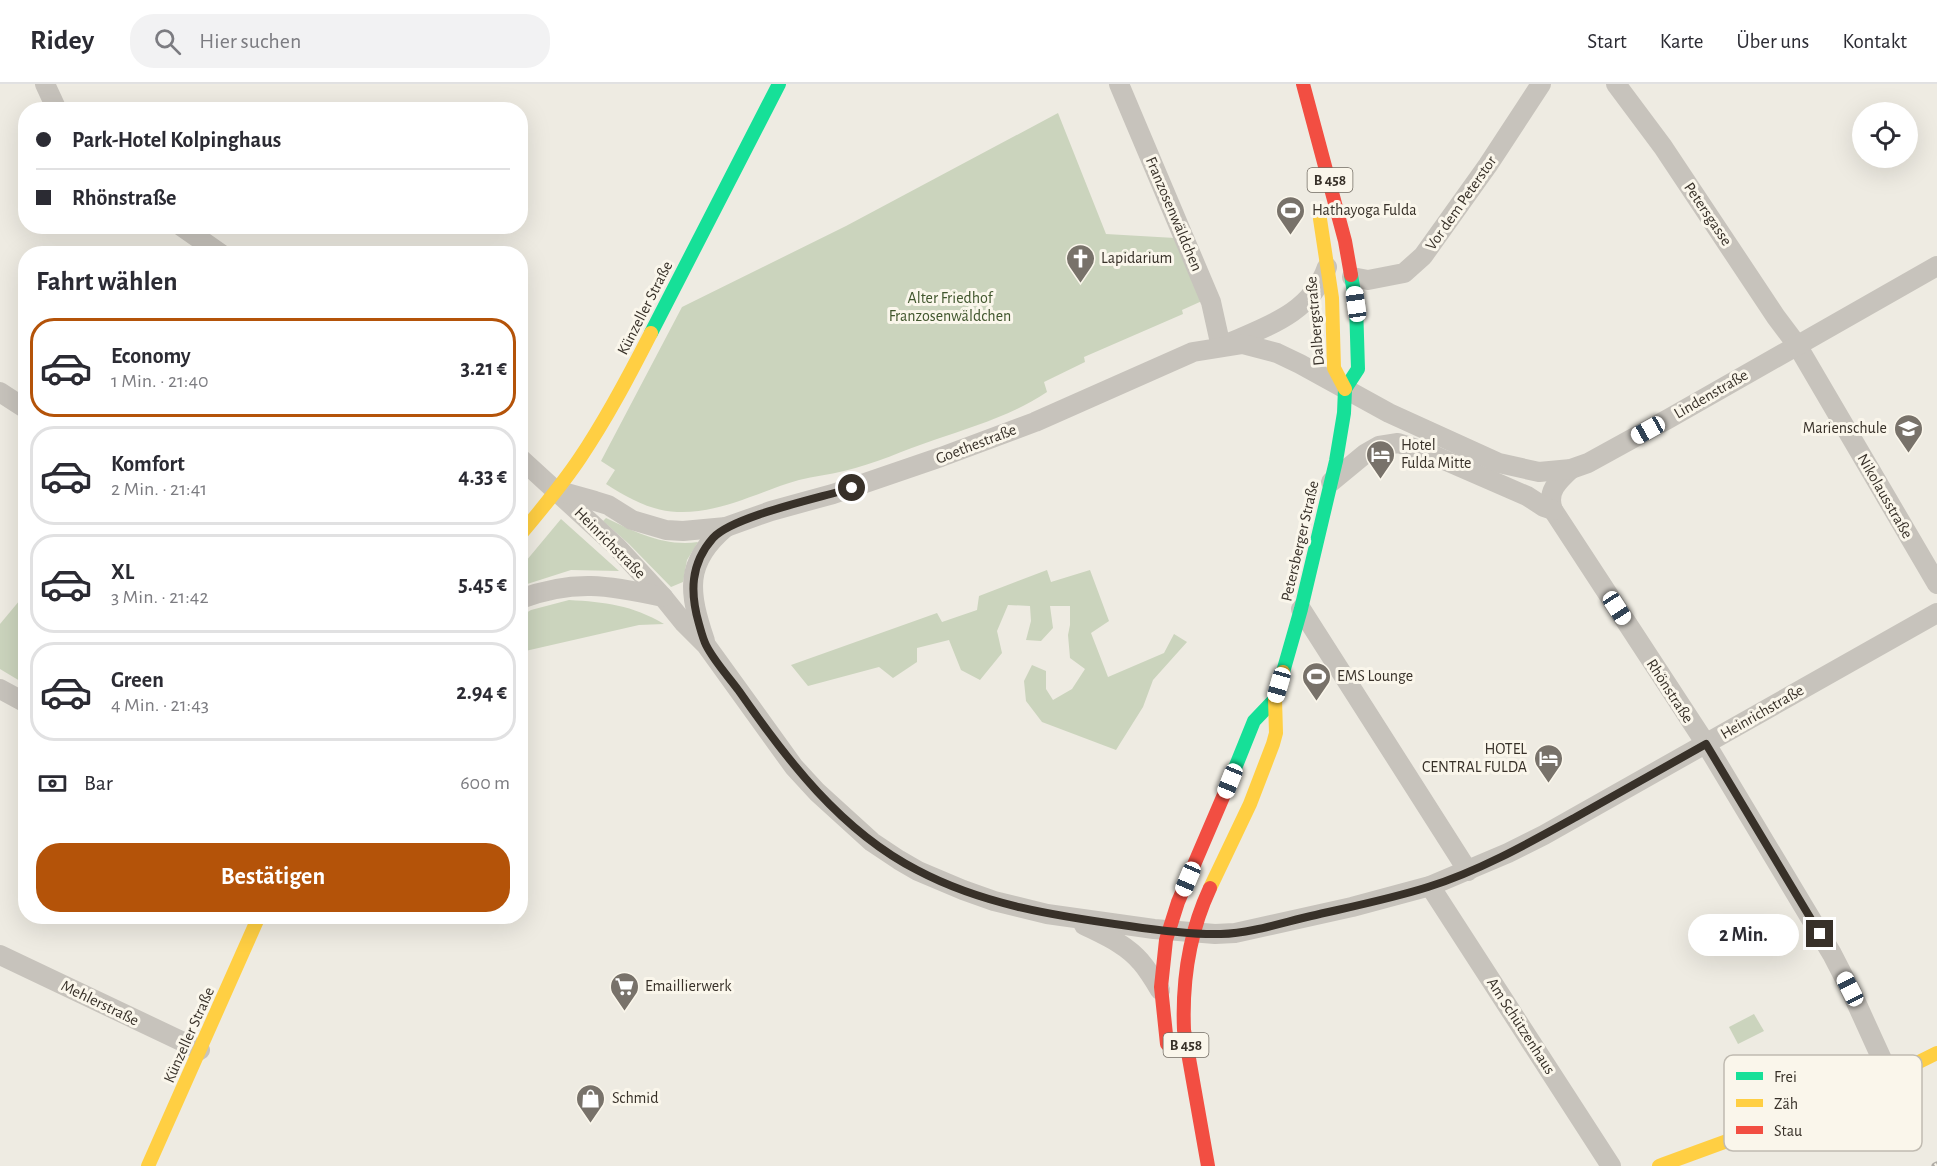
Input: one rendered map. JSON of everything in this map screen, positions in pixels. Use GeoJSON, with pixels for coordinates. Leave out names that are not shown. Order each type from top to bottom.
{"type":"FeatureCollection","features":[{"type":"Feature","properties":{"kind":"main road","name":"Künzeller Straße"},"geometry":{"type":"LineString","coordinates":[[528,526],[590,444],[636,363],[779,84]]}},
{"type":"Feature","properties":{"kind":"main road","name":"B 458"},"geometry":{"type":"LineString","coordinates":[[1303,84],[1334,194],[1356,304],[1358,369],[1345,389]]}},
{"type":"Feature","properties":{"kind":"main road","name":"Dalbergstraße"},"geometry":{"type":"LineString","coordinates":[[1317,206],[1332,298],[1334,368],[1345,389]]}},
{"type":"Feature","properties":{"kind":"main road","name":"Petersberger Straße"},"geometry":{"type":"LineString","coordinates":[[1208,1166],[1184,1030],[1185,970],[1194,932],[1208,892],[1250,804],[1273,744],[1276,732],[1275,699],[1301,609],[1341,438],[1345,389]]}},
{"type":"Feature","properties":{"kind":"main road","name":"Petersberger Straße"},"geometry":{"type":"LineString","coordinates":[[1170,1062],[1160,990],[1164,950],[1180,899],[1254,721],[1275,699]]}},
{"type":"Feature","properties":{"kind":"main road","name":"Künzeller Straße"},"geometry":{"type":"LineString","coordinates":[[148,1166],[255,924]]}},
{"type":"Feature","properties":{"kind":"main road"},"geometry":{"type":"LineString","coordinates":[[1922,1061],[1937,1053]]}},
{"type":"Feature","properties":{"kind":"main road"},"geometry":{"type":"LineString","coordinates":[[1659,1166],[1724,1142]]}},
{"type":"Feature","properties":{"kind":"street"},"geometry":{"type":"LineString","coordinates":[[45,84],[53,102]]}},
{"type":"Feature","properties":{"kind":"street","name":"Franzosenwäldchen"},"geometry":{"type":"LineString","coordinates":[[1119,84],[1210,302],[1221,347]]}},
{"type":"Feature","properties":{"kind":"street","name":"Vor dem Peterstor"},"geometry":{"type":"LineString","coordinates":[[1352,277],[1368,280],[1404,273],[1423,256],[1488,165],[1541,84]]}},
{"type":"Feature","properties":{"kind":"street","name":"Petersgasse"},"geometry":{"type":"LineString","coordinates":[[1616,84],[1664,147],[1776,317],[1797,345]]}},
{"type":"Feature","properties":{"kind":"street"},"geometry":{"type":"LineString","coordinates":[[192,234],[210,246]]}},
{"type":"Feature","properties":{"kind":"street","name":"Goethestraße"},"geometry":{"type":"LineString","coordinates":[[1221,347],[1299,309],[1314,293],[1327,266]]}},
{"type":"Feature","properties":{"kind":"street","name":"Lindenstraße"},"geometry":{"type":"LineString","coordinates":[[1345,389],[1389,413],[1499,463],[1539,472],[1571,469],[1599,457],[1937,266]]}},
{"type":"Feature","properties":{"kind":"street","name":"Goethestraße"},"geometry":{"type":"LineString","coordinates":[[557,490],[608,505],[632,520],[666,530],[683,531],[726,527],[771,511],[834,494],[1035,422],[1193,352],[1243,344],[1262,348],[1300,364],[1345,389]]}},
{"type":"Feature","properties":{"kind":"street","name":"Nikolausstraße"},"geometry":{"type":"LineString","coordinates":[[1797,345],[1937,585]]}},
{"type":"Feature","properties":{"kind":"street"},"geometry":{"type":"LineString","coordinates":[[0,392],[18,404]]}},
{"type":"Feature","properties":{"kind":"street"},"geometry":{"type":"LineString","coordinates":[[1331,482],[1365,454],[1379,446],[1398,443],[1426,452],[1527,496],[1553,510]]}},
{"type":"Feature","properties":{"kind":"street","name":"Heinrichstraße"},"geometry":{"type":"LineString","coordinates":[[528,465],[616,546],[663,597],[706,645],[794,766],[817,792],[872,842],[918,871],[963,890],[1023,909],[1071,918],[1170,930],[1215,934],[1235,933],[1352,907],[1430,886],[1468,871],[1544,835],[1937,613]]}},
{"type":"Feature","properties":{"kind":"street"},"geometry":{"type":"LineString","coordinates":[[1553,510],[1552,491],[1571,469]]}},
{"type":"Feature","properties":{"kind":"street","name":"Rhönstraße"},"geometry":{"type":"LineString","coordinates":[[1553,510],[1706,744],[1832,954],[1880,1055]]}},
{"type":"Feature","properties":{"kind":"street","name":"Goethestraße"},"geometry":{"type":"LineString","coordinates":[[706,645],[696,615],[692,588],[693,578],[702,553],[713,538],[726,527]]}},
{"type":"Feature","properties":{"kind":"street","name":"Heinrichstraße"},"geometry":{"type":"LineString","coordinates":[[528,596],[560,587],[580,585],[624,588],[663,597]]}},
{"type":"Feature","properties":{"kind":"street"},"geometry":{"type":"LineString","coordinates":[[1301,609],[1468,871]]}},
{"type":"Feature","properties":{"kind":"street"},"geometry":{"type":"LineString","coordinates":[[0,688],[18,698]]}},
{"type":"Feature","properties":{"kind":"street","name":"Am Schützenhaus"},"geometry":{"type":"LineString","coordinates":[[1430,886],[1604,1164]]}},
{"type":"Feature","properties":{"kind":"street","name":"Heinrichstraße"},"geometry":{"type":"LineString","coordinates":[[1071,918],[1132,953],[1160,990]]}},
{"type":"Feature","properties":{"kind":"street","name":"Mehlerstraße"},"geometry":{"type":"LineString","coordinates":[[0,955],[200,1050]]}},
{"type":"Feature","properties":{"kind":"green space","name":"Alter Friedhof Franzosenwäldchen"},"geometry":{"type":"Polygon","coordinates":[[[1058,113],[1106,234],[1175,238],[1202,301],[1182,310],[1183,314],[1084,357],[1085,362],[1044,382],[1047,392],[1006,414],[867,465],[799,480],[724,506],[693,512],[667,511],[649,506],[631,499],[606,484],[615,470],[601,461],[682,307],[846,226],[1058,113]]]}},
{"type":"Feature","properties":{"kind":"green space"},"geometry":{"type":"Polygon","coordinates":[[[606,518],[650,537],[674,542],[698,542],[687,560],[683,582],[671,587],[603,521],[606,518]]]}},
{"type":"Feature","properties":{"kind":"green space"},"geometry":{"type":"Polygon","coordinates":[[[561,519],[619,571],[571,570],[528,584],[528,559],[561,519]]]}},
{"type":"Feature","properties":{"kind":"green space"},"geometry":{"type":"Polygon","coordinates":[[[1047,570],[1051,582],[1090,570],[1109,621],[1091,633],[1108,677],[1164,653],[1174,634],[1187,642],[1153,680],[1143,707],[1116,750],[1042,722],[1026,701],[1024,681],[1032,665],[1046,671],[1046,689],[1053,700],[1072,689],[1085,669],[1070,658],[1068,635],[1070,606],[1050,606],[1053,628],[1041,641],[1026,640],[1031,621],[1030,606],[1008,605],[997,631],[1002,653],[980,680],[961,670],[949,640],[917,648],[917,662],[893,678],[879,667],[808,686],[791,665],[937,613],[942,622],[977,610],[979,596],[1047,570]]]}},
{"type":"Feature","properties":{"kind":"green space"},"geometry":{"type":"Polygon","coordinates":[[[569,600],[595,602],[629,609],[664,624],[639,625],[528,650],[528,612],[569,600]]]}},
{"type":"Feature","properties":{"kind":"green space"},"geometry":{"type":"Polygon","coordinates":[[[18,602],[18,680],[0,669],[0,624],[18,602]]]}},
{"type":"Feature","properties":{"kind":"green space"},"geometry":{"type":"Polygon","coordinates":[[[1754,1014],[1764,1031],[1738,1044],[1729,1027],[1754,1014]]]}},
{"type":"Feature","properties":{"kind":"traffic: fast"},"geometry":{"type":"LineString","coordinates":[[651,333],[779,84]]}},
{"type":"Feature","properties":{"kind":"traffic: fast"},"geometry":{"type":"LineString","coordinates":[[1283,672],[1301,609],[1336,461],[1344,413],[1345,389],[1358,369],[1356,304],[1351,275]]}},
{"type":"Feature","properties":{"kind":"traffic: fast"},"geometry":{"type":"LineString","coordinates":[[1229,783],[1254,721],[1275,699]]}},
{"type":"Feature","properties":{"kind":"traffic: slow"},"geometry":{"type":"LineString","coordinates":[[1320,219],[1332,298],[1334,368],[1345,389]]}},
{"type":"Feature","properties":{"kind":"traffic: slow"},"geometry":{"type":"LineString","coordinates":[[528,525],[559,488],[590,443],[651,333]]}},
{"type":"Feature","properties":{"kind":"traffic: slow"},"geometry":{"type":"LineString","coordinates":[[1210,888],[1250,804],[1273,744],[1276,733],[1275,699],[1283,672]]}},
{"type":"Feature","properties":{"kind":"traffic: slow"},"geometry":{"type":"LineString","coordinates":[[148,1166],[255,924]]}},
{"type":"Feature","properties":{"kind":"traffic: slow"},"geometry":{"type":"LineString","coordinates":[[1922,1060],[1937,1053]]}},
{"type":"Feature","properties":{"kind":"traffic: slow"},"geometry":{"type":"LineString","coordinates":[[1659,1166],[1724,1142]]}},
{"type":"Feature","properties":{"kind":"traffic: jam"},"geometry":{"type":"LineString","coordinates":[[1303,84],[1345,241],[1351,275]]}},
{"type":"Feature","properties":{"kind":"traffic: jam"},"geometry":{"type":"LineString","coordinates":[[1167,1044],[1161,987],[1166,940],[1178,902],[1229,783]]}},
{"type":"Feature","properties":{"kind":"traffic: jam"},"geometry":{"type":"LineString","coordinates":[[1208,1166],[1184,1030],[1184,993],[1192,940],[1210,888]]}},
{"type":"Feature","properties":{"kind":"place","name":"Hathayoga Fulda"},"geometry":{"type":"Point","coordinates":[1291,236]}},
{"type":"Feature","properties":{"kind":"place","name":"Lapidarium"},"geometry":{"type":"Point","coordinates":[1080,284]}},
{"type":"Feature","properties":{"kind":"place","name":"Marienschule"},"geometry":{"type":"Point","coordinates":[1908,454]}},
{"type":"Feature","properties":{"kind":"place","name":"Hotel Fulda Mitte"},"geometry":{"type":"Point","coordinates":[1380,480]}},
{"type":"Feature","properties":{"kind":"place","name":"EMS Lounge"},"geometry":{"type":"Point","coordinates":[1316,702]}},
{"type":"Feature","properties":{"kind":"place","name":"HOTEL CENTRAL FULDA"},"geometry":{"type":"Point","coordinates":[1548,784]}},
{"type":"Feature","properties":{"kind":"place","name":"Emaillierwerk"},"geometry":{"type":"Point","coordinates":[624,1012]}},
{"type":"Feature","properties":{"kind":"place","name":"Schmid"},"geometry":{"type":"Point","coordinates":[591,1124]}},
{"type":"Feature","properties":{"kind":"route"},"geometry":{"type":"LineString","coordinates":[[852,488],[771,511],[726,527],[713,538],[697,564],[692,588],[696,615],[706,645],[794,766],[817,792],[872,842],[918,871],[994,901],[1047,914],[1155,929],[1209,934],[1235,933],[1352,907],[1430,886],[1468,871],[1544,835],[1706,744],[1820,934]]}}]}
